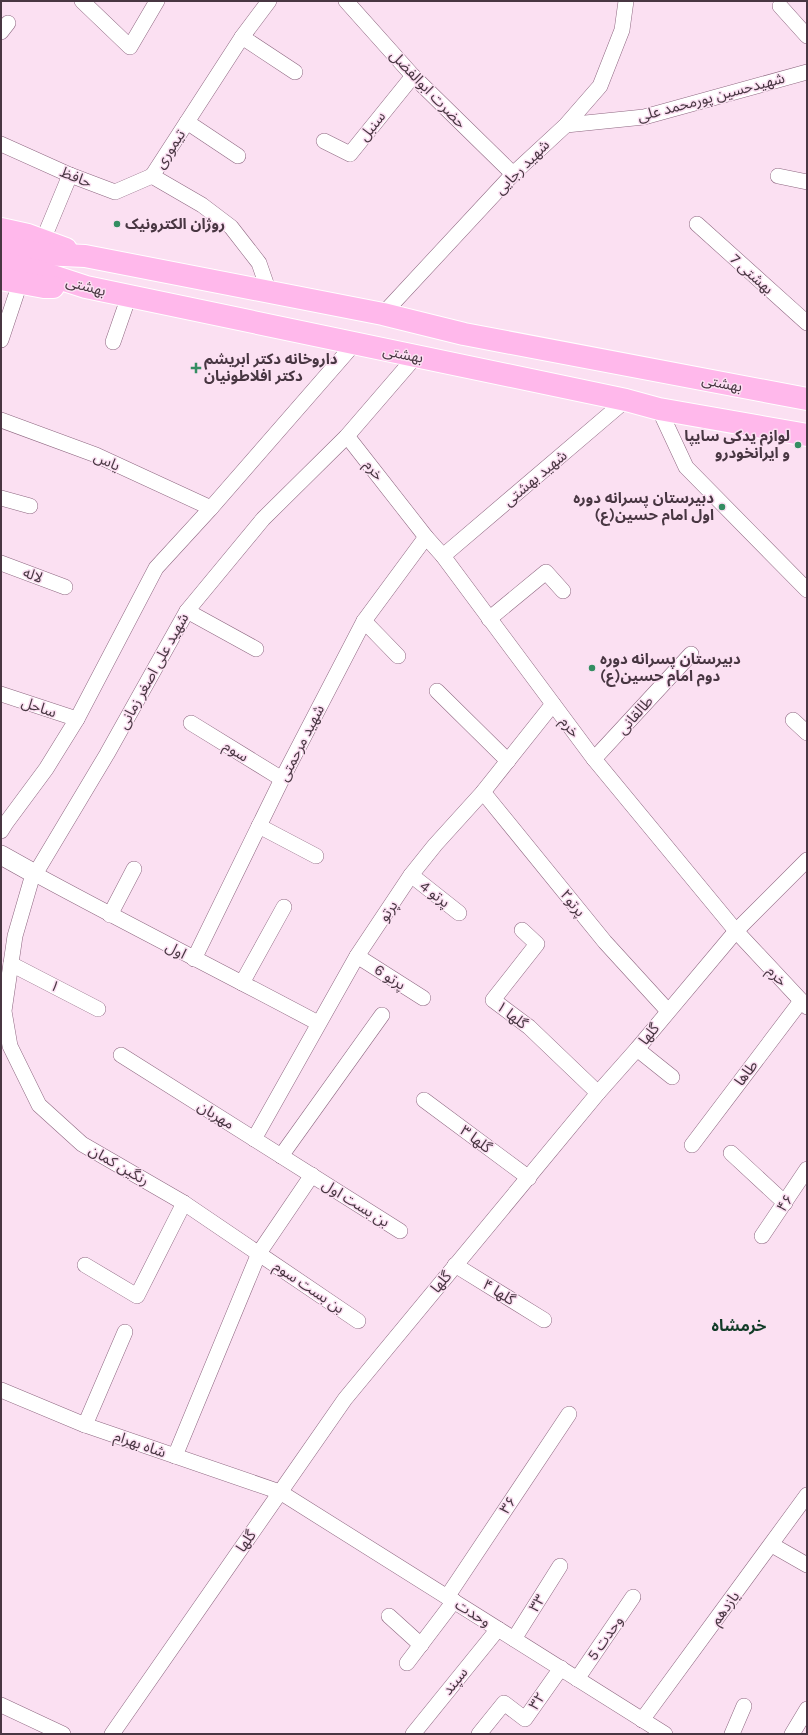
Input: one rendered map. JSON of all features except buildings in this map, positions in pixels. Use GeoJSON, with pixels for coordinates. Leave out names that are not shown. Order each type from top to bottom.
{"type":"FeatureCollection","features":[{"type":"Feature","properties":{"kind":"main road"},"geometry":{"type":"LineString","coordinates":[[1,229],[28,235],[85,256]]}},
{"type":"Feature","properties":{"kind":"main road","name":"بهشتی"},"geometry":{"type":"LineString","coordinates":[[1,246],[41,254],[85,256],[384,314],[464,334],[807,399]]}},
{"type":"Feature","properties":{"kind":"main road","name":"بهشتی"},"geometry":{"type":"LineString","coordinates":[[1,263],[34,270],[86,287],[626,400],[659,409],[807,436]]}},
{"type":"Feature","properties":{"kind":"main road"},"geometry":{"type":"LineString","coordinates":[[10,281],[44,287],[86,287]]}},
{"type":"Feature","properties":{"kind":"street"},"geometry":{"type":"LineString","coordinates":[[82,1],[130,47],[157,1]]}},
{"type":"Feature","properties":{"kind":"street","name":"تیموری"},"geometry":{"type":"LineString","coordinates":[[269,1],[242,37],[152,176],[202,205],[231,227],[259,263],[269,292]]}},
{"type":"Feature","properties":{"kind":"street","name":"حضرت ابوالفضل"},"geometry":{"type":"LineString","coordinates":[[346,1],[413,76],[513,174]]}},
{"type":"Feature","properties":{"kind":"street","name":"شهید رجایی"},"geometry":{"type":"LineString","coordinates":[[384,314],[513,174],[566,125],[600,86],[622,30],[626,1]]}},
{"type":"Feature","properties":{"kind":"street"},"geometry":{"type":"LineString","coordinates":[[780,6],[807,36]]}},
{"type":"Feature","properties":{"kind":"street"},"geometry":{"type":"LineString","coordinates":[[242,37],[295,72]]}},
{"type":"Feature","properties":{"kind":"street","name":"شهیدحسین پورمحمد علی"},"geometry":{"type":"LineString","coordinates":[[566,125],[644,117],[807,72]]}},
{"type":"Feature","properties":{"kind":"street","name":"سنبل"},"geometry":{"type":"LineString","coordinates":[[324,141],[350,154],[413,76]]}},
{"type":"Feature","properties":{"kind":"street"},"geometry":{"type":"LineString","coordinates":[[187,122],[238,156]]}},
{"type":"Feature","properties":{"kind":"street","name":"حافظ"},"geometry":{"type":"LineString","coordinates":[[1,144],[70,175],[115,192],[152,176]]}},
{"type":"Feature","properties":{"kind":"street"},"geometry":{"type":"LineString","coordinates":[[43,240],[70,175]]}},
{"type":"Feature","properties":{"kind":"street"},"geometry":{"type":"LineString","coordinates":[[778,176],[807,182]]}},
{"type":"Feature","properties":{"kind":"street","name":"بهشتی 7"},"geometry":{"type":"LineString","coordinates":[[697,224],[807,323]]}},
{"type":"Feature","properties":{"kind":"street"},"geometry":{"type":"LineString","coordinates":[[1,340],[10,281]]}},
{"type":"Feature","properties":{"kind":"street"},"geometry":{"type":"LineString","coordinates":[[113,342],[129,296]]}},
{"type":"Feature","properties":{"kind":"street"},"geometry":{"type":"LineString","coordinates":[[3,825],[46,769],[77,720],[156,568],[211,508],[354,344]]}},
{"type":"Feature","properties":{"kind":"street","name":"شهید علی اصغر زمانی"},"geometry":{"type":"LineString","coordinates":[[10,1046],[4,1011],[15,936],[35,874],[107,754],[187,611],[263,519],[347,436],[416,356]]}},
{"type":"Feature","properties":{"kind":"street","name":"شهید بهشتی"},"geometry":{"type":"LineString","coordinates":[[443,556],[626,400]]}},
{"type":"Feature","properties":{"kind":"street"},"geometry":{"type":"LineString","coordinates":[[659,409],[686,467],[807,590]]}},
{"type":"Feature","properties":{"kind":"street","name":"یاس"},"geometry":{"type":"LineString","coordinates":[[1,420],[96,455],[211,508]]}},
{"type":"Feature","properties":{"kind":"street","name":"خرم"},"geometry":{"type":"LineString","coordinates":[[347,436],[426,537],[443,556],[594,759],[736,931],[804,1004]]}},
{"type":"Feature","properties":{"kind":"street"},"geometry":{"type":"LineString","coordinates":[[1,498],[30,506]]}},
{"type":"Feature","properties":{"kind":"street","name":"شهید مرحمتی"},"geometry":{"type":"LineString","coordinates":[[194,959],[282,780],[364,621],[426,537]]}},
{"type":"Feature","properties":{"kind":"street","name":"لاله"},"geometry":{"type":"LineString","coordinates":[[1,563],[65,586]]}},
{"type":"Feature","properties":{"kind":"street"},"geometry":{"type":"LineString","coordinates":[[489,619],[546,572],[563,591]]}},
{"type":"Feature","properties":{"kind":"street"},"geometry":{"type":"LineString","coordinates":[[187,611],[256,649]]}},
{"type":"Feature","properties":{"kind":"street"},"geometry":{"type":"LineString","coordinates":[[364,621],[398,656]]}},
{"type":"Feature","properties":{"kind":"street","name":"طالقانی"},"geometry":{"type":"LineString","coordinates":[[594,759],[691,654]]}},
{"type":"Feature","properties":{"kind":"street"},"geometry":{"type":"LineString","coordinates":[[436,691],[508,761]]}},
{"type":"Feature","properties":{"kind":"street","name":"ساحل"},"geometry":{"type":"LineString","coordinates":[[1,694],[77,720]]}},
{"type":"Feature","properties":{"kind":"street","name":"پرتو"},"geometry":{"type":"LineString","coordinates":[[254,1139],[357,956],[411,875],[435,845],[483,792],[553,704]]}},
{"type":"Feature","properties":{"kind":"street"},"geometry":{"type":"LineString","coordinates":[[793,720],[807,733]]}},
{"type":"Feature","properties":{"kind":"street","name":"سوم"},"geometry":{"type":"LineString","coordinates":[[191,723],[282,780]]}},
{"type":"Feature","properties":{"kind":"street","name":"پرتو۲"},"geometry":{"type":"LineString","coordinates":[[483,792],[605,942],[668,1011]]}},
{"type":"Feature","properties":{"kind":"street"},"geometry":{"type":"LineString","coordinates":[[259,826],[316,856]]}},
{"type":"Feature","properties":{"kind":"street"},"geometry":{"type":"LineString","coordinates":[[1,855],[35,874]]}},
{"type":"Feature","properties":{"kind":"street","name":"گلها"},"geometry":{"type":"LineString","coordinates":[[112,1734],[345,1399],[598,1093],[736,931],[807,860]]}},
{"type":"Feature","properties":{"kind":"street"},"geometry":{"type":"LineString","coordinates":[[110,915],[134,869]]}},
{"type":"Feature","properties":{"kind":"street","name":"اول"},"geometry":{"type":"LineString","coordinates":[[35,874],[110,915],[318,1023]]}},
{"type":"Feature","properties":{"kind":"street","name":"پرتو 4"},"geometry":{"type":"LineString","coordinates":[[411,875],[459,913]]}},
{"type":"Feature","properties":{"kind":"street"},"geometry":{"type":"LineString","coordinates":[[242,983],[284,907]]}},
{"type":"Feature","properties":{"kind":"street","name":"گلها ۱"},"geometry":{"type":"LineString","coordinates":[[522,930],[537,944],[493,1000],[529,1027],[598,1093]]}},
{"type":"Feature","properties":{"kind":"street","name":"پرتو 6"},"geometry":{"type":"LineString","coordinates":[[357,956],[423,998]]}},
{"type":"Feature","properties":{"kind":"street","name":"۱"},"geometry":{"type":"LineString","coordinates":[[11,964],[98,1009]]}},
{"type":"Feature","properties":{"kind":"street","name":"طاها"},"geometry":{"type":"LineString","coordinates":[[692,1145],[804,1004]]}},
{"type":"Feature","properties":{"kind":"street"},"geometry":{"type":"LineString","coordinates":[[281,1156],[382,1015]]}},
{"type":"Feature","properties":{"kind":"street","name":"رنگین کمان"},"geometry":{"type":"LineString","coordinates":[[10,1046],[39,1105],[82,1144],[184,1203],[259,1253]]}},
{"type":"Feature","properties":{"kind":"street"},"geometry":{"type":"LineString","coordinates":[[637,1049],[672,1077]]}},
{"type":"Feature","properties":{"kind":"street","name":"مهربان"},"geometry":{"type":"LineString","coordinates":[[122,1055],[312,1175]]}},
{"type":"Feature","properties":{"kind":"street","name":"گلها ۳"},"geometry":{"type":"LineString","coordinates":[[424,1100],[529,1178]]}},
{"type":"Feature","properties":{"kind":"street"},"geometry":{"type":"LineString","coordinates":[[731,1153],[785,1203]]}},
{"type":"Feature","properties":{"kind":"street","name":"۴۶"},"geometry":{"type":"LineString","coordinates":[[762,1236],[807,1169]]}},
{"type":"Feature","properties":{"kind":"street"},"geometry":{"type":"LineString","coordinates":[[175,1456],[259,1253],[312,1175]]}},
{"type":"Feature","properties":{"kind":"street","name":"بن بست اول"},"geometry":{"type":"LineString","coordinates":[[312,1175],[400,1231]]}},
{"type":"Feature","properties":{"kind":"street"},"geometry":{"type":"LineString","coordinates":[[85,1265],[137,1296],[184,1203]]}},
{"type":"Feature","properties":{"kind":"street","name":"بن بست سوم"},"geometry":{"type":"LineString","coordinates":[[259,1253],[358,1321]]}},
{"type":"Feature","properties":{"kind":"street","name":"گلها ۴"},"geometry":{"type":"LineString","coordinates":[[455,1265],[544,1320]]}},
{"type":"Feature","properties":{"kind":"street"},"geometry":{"type":"LineString","coordinates":[[86,1425],[125,1332]]}},
{"type":"Feature","properties":{"kind":"street","name":"شاه بهرام"},"geometry":{"type":"LineString","coordinates":[[1,1390],[86,1425],[280,1492]]}},
{"type":"Feature","properties":{"kind":"street","name":"۳۶"},"geometry":{"type":"LineString","coordinates":[[407,1663],[421,1645],[451,1599],[569,1414]]}},
{"type":"Feature","properties":{"kind":"street","name":"وحدت"},"geometry":{"type":"LineString","coordinates":[[280,1492],[665,1734]]}},
{"type":"Feature","properties":{"kind":"street","name":"یازدهم"},"geometry":{"type":"LineString","coordinates":[[642,1720],[772,1545],[807,1495]]}},
{"type":"Feature","properties":{"kind":"street"},"geometry":{"type":"LineString","coordinates":[[772,1545],[807,1565]]}},
{"type":"Feature","properties":{"kind":"street","name":"۳۳"},"geometry":{"type":"LineString","coordinates":[[514,1639],[560,1566]]}},
{"type":"Feature","properties":{"kind":"street","name":"5 وحدت"},"geometry":{"type":"LineString","coordinates":[[577,1679],[634,1597]]}},
{"type":"Feature","properties":{"kind":"street"},"geometry":{"type":"LineString","coordinates":[[389,1616],[421,1645]]}},
{"type":"Feature","properties":{"kind":"street","name":"سپند"},"geometry":{"type":"LineString","coordinates":[[413,1734],[498,1629]]}},
{"type":"Feature","properties":{"kind":"street","name":"۳۲"},"geometry":{"type":"LineString","coordinates":[[479,1734],[504,1703],[525,1719],[560,1668]]}},
{"type":"Feature","properties":{"kind":"street"},"geometry":{"type":"LineString","coordinates":[[1,1705],[63,1734]]}},
{"type":"Feature","properties":{"kind":"street"},"geometry":{"type":"LineString","coordinates":[[732,1734],[744,1706]]}},
{"type":"Feature","properties":{"kind":"street"},"geometry":{"type":"LineString","coordinates":[[792,1734],[807,1709]]}},
{"type":"Feature","properties":{"kind":"place","name":"روژان الکترونیک"},"geometry":{"type":"Point","coordinates":[117,224]}},
{"type":"Feature","properties":{"kind":"place","name":"داروخانه دکتر ابریشم دکتر افلاطونیان"},"geometry":{"type":"Point","coordinates":[196,368]}},
{"type":"Feature","properties":{"kind":"place","name":"لوازم یدکی سایپا و ایرانخودرو"},"geometry":{"type":"Point","coordinates":[798,445]}},
{"type":"Feature","properties":{"kind":"place","name":"دبیرستان پسرانه دوره اول امام حسین(ع)"},"geometry":{"type":"Point","coordinates":[722,507]}},
{"type":"Feature","properties":{"kind":"place","name":"دبیرستان پسرانه دوره دوم امام حسین(ع)"},"geometry":{"type":"Point","coordinates":[592,668]}},
{"type":"Feature","properties":{"kind":"district","name":"خرمشاه"},"geometry":{"type":"Point","coordinates":[739,1325]}}]}
